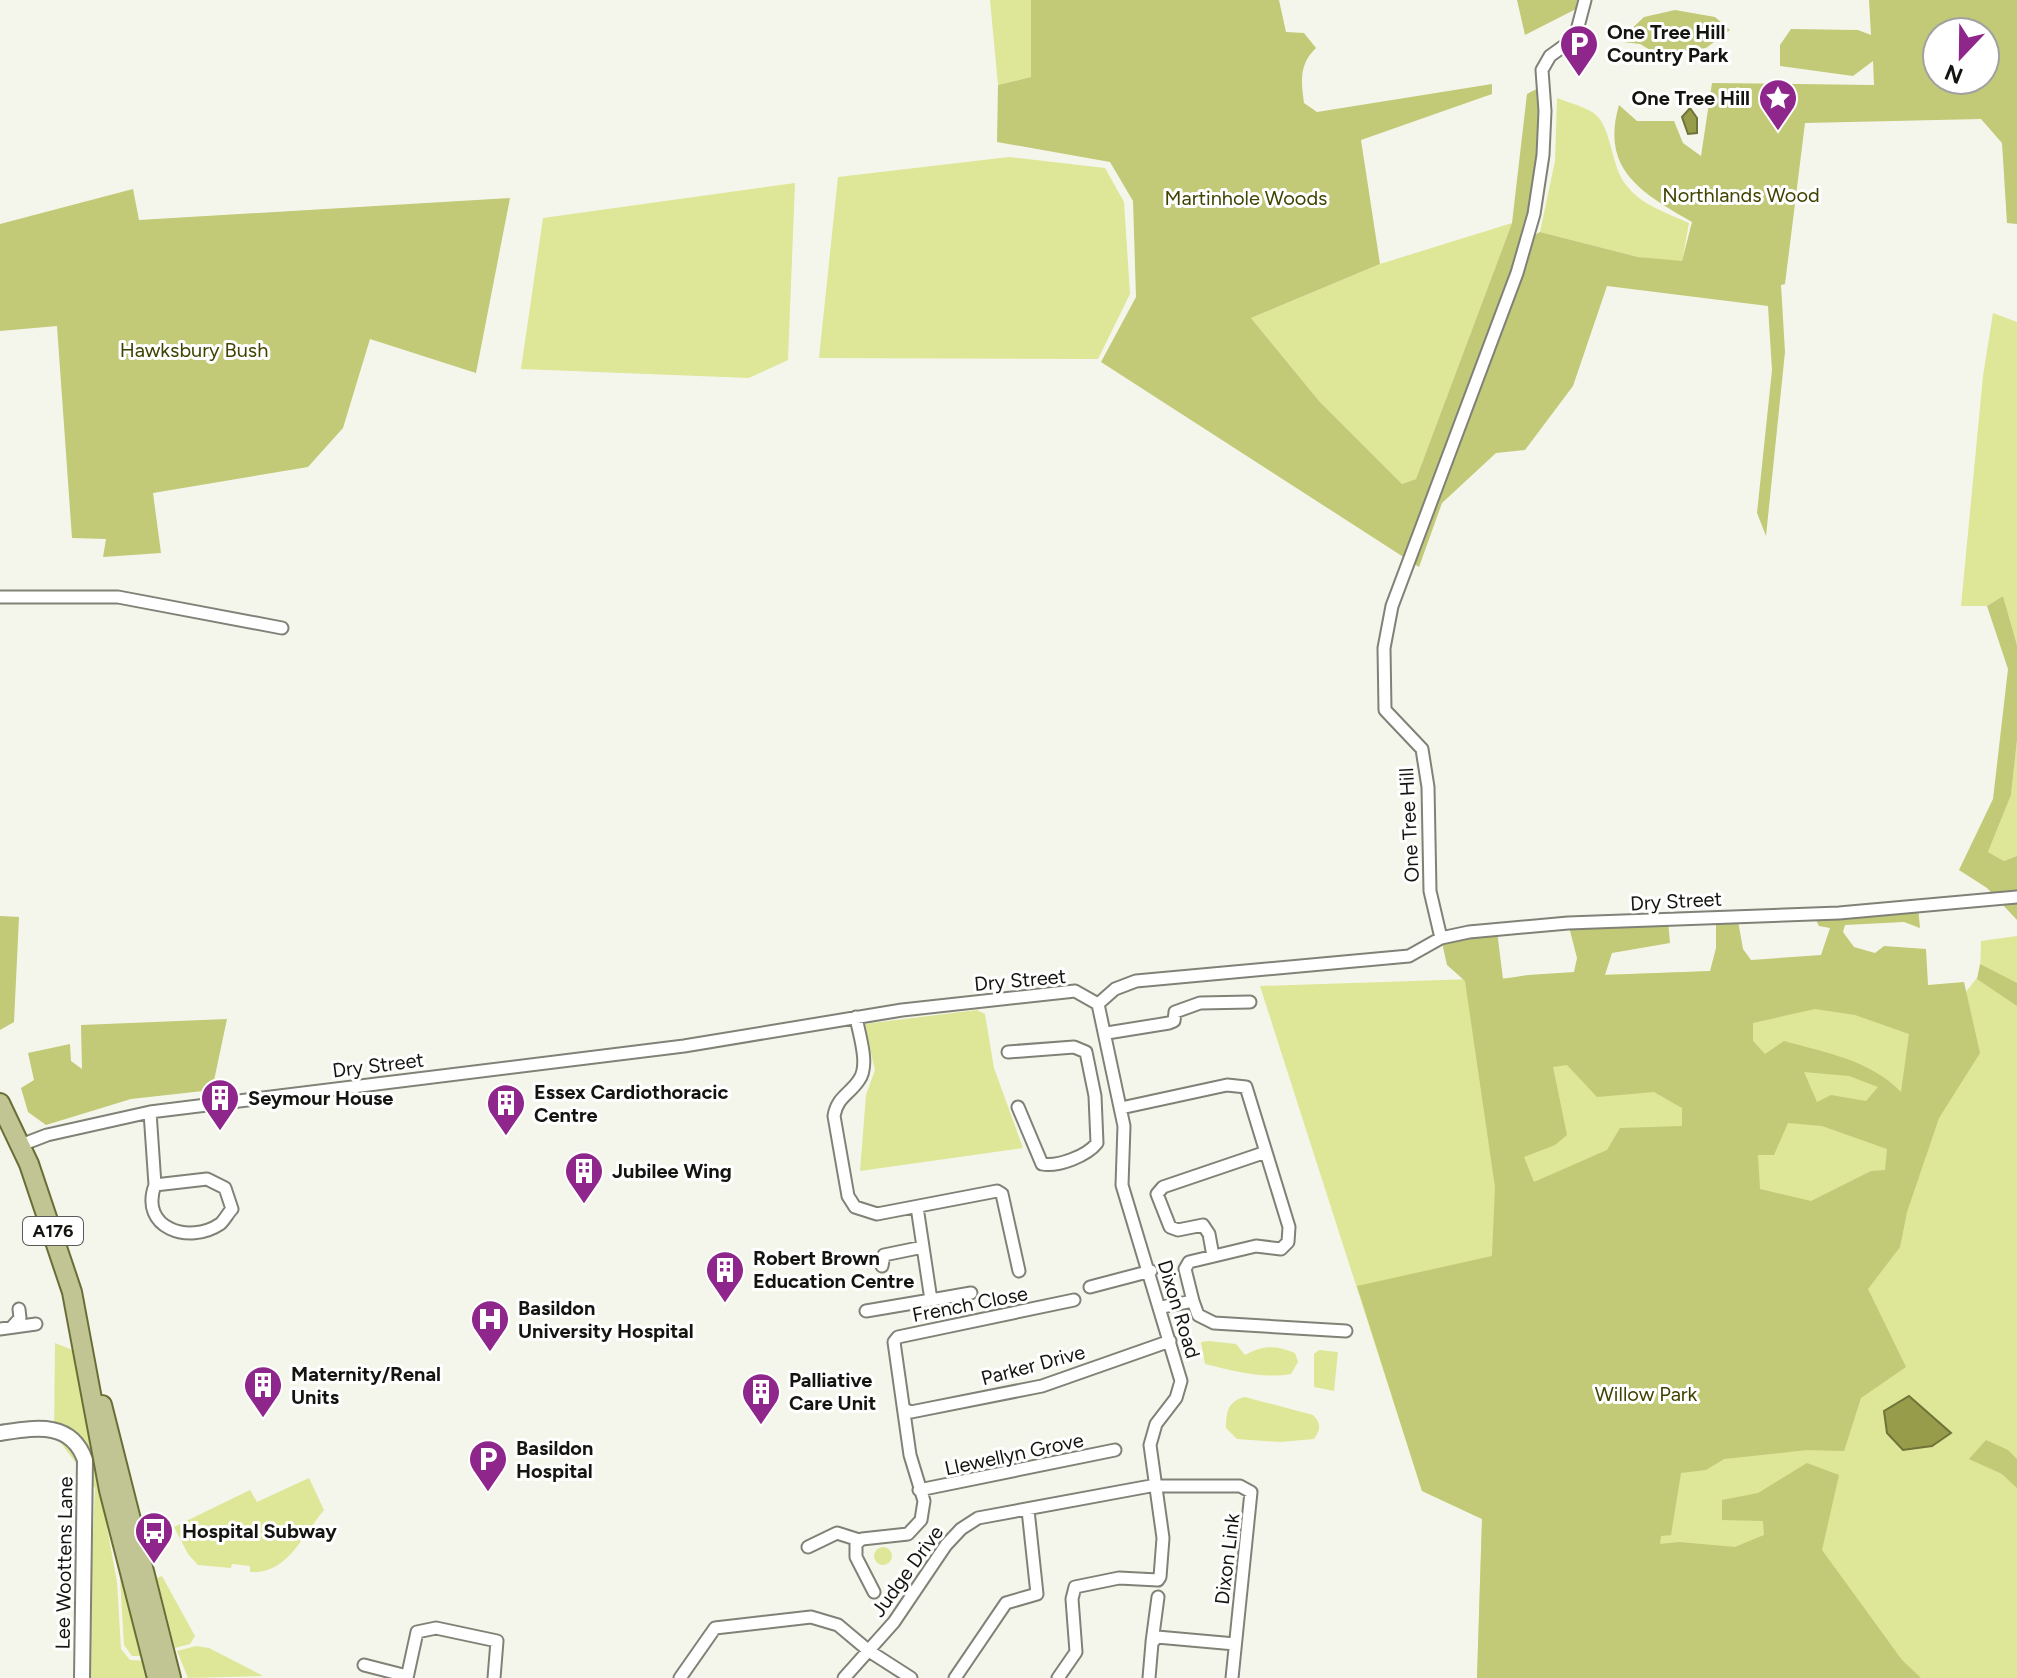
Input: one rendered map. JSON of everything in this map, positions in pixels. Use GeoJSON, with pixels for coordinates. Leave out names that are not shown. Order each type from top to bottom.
{"type":"FeatureCollection","features":[{"type":"Feature","properties":{"kind":"main road","name":"A176"},"geometry":{"type":"LineString","coordinates":[[0,1103],[21,1145],[57,1240],[88,1364],[113,1441],[171,1678]]}},
{"type":"Feature","properties":{"kind":"main road","name":"A176"},"geometry":{"type":"LineString","coordinates":[[88,1364],[109,1490],[157,1678]]}},
{"type":"Feature","properties":{"kind":"street","name":"One Tree Hill"},"geometry":{"type":"LineString","coordinates":[[1441,938],[1430,891],[1428,787],[1422,749],[1385,710],[1384,648],[1392,606],[1497,330],[1534,214],[1543,155],[1545,111],[1542,70],[1550,56],[1579,33],[1585,0]]}},
{"type":"Feature","properties":{"kind":"street"},"geometry":{"type":"LineString","coordinates":[[0,597],[118,597],[282,628]]}},
{"type":"Feature","properties":{"kind":"street","name":"Dry Street"},"geometry":{"type":"LineString","coordinates":[[21,1145],[47,1135],[150,1112],[684,1046],[856,1017],[1075,991],[1098,1004],[1115,989],[1136,981],[1409,956],[1441,938],[1469,932],[1568,923],[1839,913],[2017,897]]}},
{"type":"Feature","properties":{"kind":"street"},"geometry":{"type":"LineString","coordinates":[[1107,1033],[1169,1023],[1174,1021],[1175,1012],[1200,1003],[1250,1002]]}},
{"type":"Feature","properties":{"kind":"street","name":"Dixon Road"},"geometry":{"type":"LineString","coordinates":[[1058,1678],[1076,1652],[1072,1599],[1075,1587],[1119,1578],[1158,1580],[1163,1538],[1157,1486],[1149,1456],[1151,1435],[1176,1398],[1181,1381],[1162,1307],[1122,1185],[1121,1108],[1107,1033],[1098,1004]]}},
{"type":"Feature","properties":{"kind":"street"},"geometry":{"type":"LineString","coordinates":[[856,1017],[864,1066],[860,1080],[836,1104],[834,1116],[848,1196],[855,1207],[877,1214],[997,1191],[1002,1194],[1019,1271]]}},
{"type":"Feature","properties":{"kind":"street"},"geometry":{"type":"LineString","coordinates":[[1008,1052],[1078,1047],[1088,1056],[1093,1078],[1097,1143],[1087,1153],[1052,1165],[1042,1164],[1018,1107]]}},
{"type":"Feature","properties":{"kind":"street"},"geometry":{"type":"LineString","coordinates":[[1093,1078],[1115,1075]]}},
{"type":"Feature","properties":{"kind":"street"},"geometry":{"type":"LineString","coordinates":[[1121,1108],[1242,1084],[1248,1091],[1289,1227],[1288,1242],[1281,1249],[1256,1246],[1186,1265],[1198,1315],[1214,1323],[1346,1331]]}},
{"type":"Feature","properties":{"kind":"street"},"geometry":{"type":"LineString","coordinates":[[150,1112],[155,1185],[151,1197],[153,1215],[165,1228],[192,1232],[219,1225],[232,1209],[225,1188],[207,1179],[155,1185]]}},
{"type":"Feature","properties":{"kind":"street"},"geometry":{"type":"LineString","coordinates":[[1213,1256],[1209,1234],[1203,1225],[1178,1230],[1170,1227],[1157,1194],[1163,1187],[1266,1152]]}},
{"type":"Feature","properties":{"kind":"street"},"geometry":{"type":"LineString","coordinates":[[917,1207],[931,1300]]}},
{"type":"Feature","properties":{"kind":"street"},"geometry":{"type":"LineString","coordinates":[[882,1266],[884,1255],[923,1247]]}},
{"type":"Feature","properties":{"kind":"street"},"geometry":{"type":"LineString","coordinates":[[1090,1287],[1151,1271]]}},
{"type":"Feature","properties":{"kind":"street"},"geometry":{"type":"LineString","coordinates":[[866,1311],[971,1293]]}},
{"type":"Feature","properties":{"kind":"street","name":"French Close"},"geometry":{"type":"LineString","coordinates":[[904,1409],[893,1347],[898,1337],[1074,1300]]}},
{"type":"Feature","properties":{"kind":"street"},"geometry":{"type":"LineString","coordinates":[[1162,1307],[1193,1301]]}},
{"type":"Feature","properties":{"kind":"street"},"geometry":{"type":"LineString","coordinates":[[6,1328],[20,1318],[19,1309]]}},
{"type":"Feature","properties":{"kind":"street"},"geometry":{"type":"LineString","coordinates":[[6,1328],[36,1324]]}},
{"type":"Feature","properties":{"kind":"street","name":"Parker Drive"},"geometry":{"type":"LineString","coordinates":[[904,1409],[911,1412],[1042,1386],[1170,1341]]}},
{"type":"Feature","properties":{"kind":"street"},"geometry":{"type":"LineString","coordinates":[[808,1547],[837,1533],[859,1540],[908,1534],[922,1515],[924,1501],[919,1490],[904,1409]]}},
{"type":"Feature","properties":{"kind":"street","name":"Lee Woottens Lane"},"geometry":{"type":"LineString","coordinates":[[0,1433],[41,1427],[69,1436],[85,1460],[82,1678]]}},
{"type":"Feature","properties":{"kind":"street","name":"Llewellyn Grove"},"geometry":{"type":"LineString","coordinates":[[919,1490],[1115,1450]]}},
{"type":"Feature","properties":{"kind":"street","name":"Judge Drive"},"geometry":{"type":"LineString","coordinates":[[844,1678],[869,1651],[961,1529],[978,1518],[1157,1486]]}},
{"type":"Feature","properties":{"kind":"street","name":"Dixon Link"},"geometry":{"type":"LineString","coordinates":[[1157,1486],[1240,1486],[1251,1492],[1232,1678]]}},
{"type":"Feature","properties":{"kind":"street"},"geometry":{"type":"LineString","coordinates":[[955,1678],[1006,1603],[1037,1594],[1028,1510]]}},
{"type":"Feature","properties":{"kind":"street"},"geometry":{"type":"LineString","coordinates":[[859,1540],[856,1557],[874,1592]]}},
{"type":"Feature","properties":{"kind":"street"},"geometry":{"type":"LineString","coordinates":[[1149,1678],[1158,1597]]}},
{"type":"Feature","properties":{"kind":"street"},"geometry":{"type":"LineString","coordinates":[[680,1678],[715,1628],[811,1617],[838,1625],[869,1651],[911,1678]]}},
{"type":"Feature","properties":{"kind":"street"},"geometry":{"type":"LineString","coordinates":[[364,1665],[407,1677],[417,1632],[436,1628],[497,1641],[494,1678]]}},
{"type":"Feature","properties":{"kind":"street"},"geometry":{"type":"LineString","coordinates":[[1152,1643],[1163,1636],[1235,1644]]}},
{"type":"Feature","properties":{"kind":"green space"},"geometry":{"type":"Polygon","coordinates":[[[990,0],[1031,0],[1031,77],[998,85],[990,0]]]}},
{"type":"Feature","properties":{"kind":"green space","name":"Martinhole Woods"},"geometry":{"type":"Polygon","coordinates":[[[1031,0],[1279,0],[1286,32],[1304,33],[1316,48],[1307,60],[1302,80],[1304,103],[1317,112],[1492,84],[1492,94],[1361,140],[1380,264],[1251,318],[1319,401],[1402,484],[1416,479],[1512,223],[1527,94],[1550,82],[1527,239],[1540,232],[1638,257],[1682,261],[1692,222],[1642,189],[1621,163],[1615,147],[1619,105],[1637,121],[1674,121],[1683,143],[1701,156],[1712,83],[1874,85],[1873,61],[1853,76],[1780,66],[1780,45],[1791,29],[1858,30],[1871,35],[1869,0],[2017,0],[2017,224],[2007,223],[2002,143],[1981,119],[1805,123],[1785,284],[1781,285],[1785,352],[1766,536],[1757,513],[1772,370],[1768,306],[1607,286],[1573,386],[1525,450],[1496,453],[1442,503],[1419,567],[1101,362],[1136,297],[1133,201],[1110,162],[997,142],[998,85],[1031,77],[1031,0]]]}},
{"type":"Feature","properties":{"kind":"green space"},"geometry":{"type":"Polygon","coordinates":[[[1517,0],[1577,0],[1576,9],[1525,35],[1517,0]]]}},
{"type":"Feature","properties":{"kind":"green space"},"geometry":{"type":"Polygon","coordinates":[[[1675,10],[1715,17],[1730,30],[1706,48],[1687,51],[1657,54],[1640,44],[1623,42],[1623,37],[1644,17],[1675,10]]]}},
{"type":"Feature","properties":{"kind":"green space"},"geometry":{"type":"Polygon","coordinates":[[[1557,98],[1584,108],[1602,122],[1617,168],[1632,192],[1655,208],[1689,223],[1682,262],[1638,257],[1540,232],[1555,161],[1557,98]]]}},
{"type":"Feature","properties":{"kind":"green space"},"geometry":{"type":"Polygon","coordinates":[[[1009,157],[1105,168],[1124,202],[1130,294],[1098,359],[819,358],[838,177],[1009,157]]]}},
{"type":"Feature","properties":{"kind":"green space"},"geometry":{"type":"Polygon","coordinates":[[[795,183],[788,360],[749,378],[521,369],[543,218],[795,183]]]}},
{"type":"Feature","properties":{"kind":"green space","name":"Hawksbury Bush"},"geometry":{"type":"Polygon","coordinates":[[[133,189],[139,220],[510,198],[476,373],[370,339],[343,428],[308,467],[153,493],[161,553],[103,557],[106,539],[72,538],[57,326],[0,331],[0,224],[133,189]]]}},
{"type":"Feature","properties":{"kind":"green space"},"geometry":{"type":"Polygon","coordinates":[[[1512,223],[1416,479],[1402,484],[1319,401],[1251,318],[1380,264],[1512,223]]]}},
{"type":"Feature","properties":{"kind":"green space"},"geometry":{"type":"Polygon","coordinates":[[[1993,313],[2017,322],[2017,645],[2003,596],[1987,606],[1961,606],[1983,376],[1993,313]]]}},
{"type":"Feature","properties":{"kind":"green space"},"geometry":{"type":"Polygon","coordinates":[[[2003,596],[2017,645],[2017,740],[2011,795],[1988,852],[2004,861],[2017,856],[2017,920],[1987,888],[1959,870],[1993,799],[2008,669],[1987,606],[2003,596]]]}},
{"type":"Feature","properties":{"kind":"green space"},"geometry":{"type":"Polygon","coordinates":[[[2017,740],[2017,856],[2004,861],[1988,852],[2011,795],[2017,740]]]}},
{"type":"Feature","properties":{"kind":"green space","name":"Willow Park"},"geometry":{"type":"Polygon","coordinates":[[[1918,907],[1920,928],[1904,922],[1845,925],[1843,932],[1854,947],[1875,953],[1884,946],[1926,949],[1928,985],[1964,982],[1980,1053],[1939,1118],[1907,1212],[1900,1247],[1868,1289],[1906,1367],[1861,1398],[1844,1451],[1807,1450],[1724,1459],[1706,1470],[1681,1473],[1671,1535],[1661,1536],[1660,1544],[1679,1542],[1735,1547],[1764,1535],[1763,1521],[1722,1520],[1722,1500],[1758,1493],[1807,1463],[1839,1475],[1822,1550],[1902,1660],[1921,1678],[1477,1678],[1482,1519],[1422,1491],[1357,1286],[1492,1256],[1495,1187],[1465,981],[1447,965],[1441,938],[1497,931],[1503,979],[1574,972],[1577,958],[1568,923],[1668,920],[1670,943],[1612,953],[1605,975],[1710,971],[1716,948],[1716,918],[1737,915],[1743,949],[1751,960],[1821,955],[1830,928],[1819,926],[1812,912],[1918,907]],[[1815,1009],[1753,1023],[1753,1041],[1765,1054],[1784,1041],[1862,1065],[1901,1092],[1909,1034],[1855,1015],[1815,1009]],[[1567,1065],[1553,1067],[1567,1135],[1555,1145],[1524,1157],[1534,1182],[1607,1150],[1620,1128],[1682,1126],[1682,1108],[1654,1092],[1597,1097],[1567,1065]],[[1804,1072],[1817,1102],[1831,1095],[1866,1101],[1878,1087],[1849,1076],[1804,1072]],[[1788,1123],[1774,1155],[1758,1155],[1760,1189],[1811,1201],[1871,1171],[1885,1170],[1887,1149],[1822,1126],[1788,1123]]]}},
{"type":"Feature","properties":{"kind":"green space"},"geometry":{"type":"Polygon","coordinates":[[[0,916],[19,917],[14,1022],[0,1030],[0,916]]]}},
{"type":"Feature","properties":{"kind":"green space"},"geometry":{"type":"Polygon","coordinates":[[[2017,936],[2017,1678],[1477,1678],[1482,1519],[1422,1491],[1260,986],[1749,970],[1757,1138],[1752,1023],[1843,1002],[1965,993],[1980,974],[1981,941],[2017,936]]]}},
{"type":"Feature","properties":{"kind":"green space"},"geometry":{"type":"Polygon","coordinates":[[[1980,964],[2017,983],[2017,1006],[1977,979],[1980,964]]]}},
{"type":"Feature","properties":{"kind":"green space"},"geometry":{"type":"Polygon","coordinates":[[[977,1010],[985,1014],[994,1068],[1023,1148],[860,1171],[866,1095],[875,1070],[864,1024],[977,1010]]]}},
{"type":"Feature","properties":{"kind":"green space"},"geometry":{"type":"Polygon","coordinates":[[[227,1019],[212,1090],[131,1099],[46,1125],[28,1112],[21,1088],[34,1080],[28,1053],[70,1044],[71,1061],[82,1069],[81,1025],[227,1019]]]}},
{"type":"Feature","properties":{"kind":"green space"},"geometry":{"type":"Polygon","coordinates":[[[1201,1342],[1236,1344],[1245,1355],[1270,1347],[1282,1349],[1295,1353],[1298,1362],[1291,1374],[1258,1375],[1226,1369],[1205,1364],[1201,1342]]]}},
{"type":"Feature","properties":{"kind":"green space"},"geometry":{"type":"Polygon","coordinates":[[[55,1343],[75,1351],[117,1582],[121,1649],[130,1660],[146,1661],[151,1678],[87,1678],[95,1488],[54,1434],[55,1343]]]}},
{"type":"Feature","properties":{"kind":"green space"},"geometry":{"type":"Polygon","coordinates":[[[1319,1350],[1338,1352],[1334,1391],[1314,1387],[1314,1354],[1319,1350]]]}},
{"type":"Feature","properties":{"kind":"green space"},"geometry":{"type":"Polygon","coordinates":[[[1245,1397],[1313,1415],[1319,1424],[1318,1433],[1314,1439],[1280,1442],[1237,1439],[1226,1428],[1227,1417],[1232,1404],[1245,1397]]]}},
{"type":"Feature","properties":{"kind":"green space"},"geometry":{"type":"Polygon","coordinates":[[[1986,1440],[2008,1450],[2017,1459],[2017,1488],[2002,1474],[1969,1459],[1986,1440]]]}},
{"type":"Feature","properties":{"kind":"green space"},"geometry":{"type":"Polygon","coordinates":[[[309,1478],[324,1510],[293,1552],[274,1567],[263,1571],[250,1572],[250,1566],[232,1564],[231,1568],[198,1565],[188,1554],[174,1527],[250,1490],[257,1502],[309,1478]]]}},
{"type":"Feature","properties":{"kind":"green space"},"geometry":{"type":"Polygon","coordinates":[[[883,1547],[892,1556],[883,1565],[874,1556],[883,1547]]]}},
{"type":"Feature","properties":{"kind":"green space"},"geometry":{"type":"Polygon","coordinates":[[[162,1576],[195,1636],[190,1644],[175,1648],[157,1578],[162,1576]]]}},
{"type":"Feature","properties":{"kind":"green space"},"geometry":{"type":"Polygon","coordinates":[[[120,1579],[131,1599],[145,1656],[132,1656],[124,1645],[120,1579]]]}},
{"type":"Feature","properties":{"kind":"green space"},"geometry":{"type":"Polygon","coordinates":[[[196,1646],[209,1648],[263,1676],[188,1678],[177,1651],[196,1646]]]}},
{"type":"Feature","properties":{"kind":"shaded area"},"geometry":{"type":"Polygon","coordinates":[[[1690,108],[1697,118],[1697,133],[1688,134],[1682,117],[1690,108]]]}},
{"type":"Feature","properties":{"kind":"shaded area"},"geometry":{"type":"Polygon","coordinates":[[[1909,1396],[1951,1433],[1932,1446],[1903,1450],[1887,1433],[1884,1411],[1909,1396]]]}},
{"type":"Feature","properties":{"kind":"place","name":"One Tree Hill Country Park"},"geometry":{"type":"Point","coordinates":[1579,78]}},
{"type":"Feature","properties":{"kind":"place","name":"One Tree Hill"},"geometry":{"type":"Point","coordinates":[1778,132]}},
{"type":"Feature","properties":{"kind":"place","name":"Seymour House"},"geometry":{"type":"Point","coordinates":[220,1132]}},
{"type":"Feature","properties":{"kind":"place","name":"Essex Cardiothoracic Centre"},"geometry":{"type":"Point","coordinates":[506,1137]}},
{"type":"Feature","properties":{"kind":"place","name":"Jubilee Wing"},"geometry":{"type":"Point","coordinates":[584,1205]}},
{"type":"Feature","properties":{"kind":"place","name":"Robert Brown Education Centre"},"geometry":{"type":"Point","coordinates":[725,1304]}},
{"type":"Feature","properties":{"kind":"place","name":"Basildon University Hospital"},"geometry":{"type":"Point","coordinates":[490,1353]}},
{"type":"Feature","properties":{"kind":"place","name":"Maternity/Renal Units"},"geometry":{"type":"Point","coordinates":[263,1419]}},
{"type":"Feature","properties":{"kind":"place","name":"Palliative Care Unit"},"geometry":{"type":"Point","coordinates":[761,1426]}},
{"type":"Feature","properties":{"kind":"place","name":"Basildon Hospital"},"geometry":{"type":"Point","coordinates":[488,1493]}},
{"type":"Feature","properties":{"kind":"place","name":"Hospital Subway"},"geometry":{"type":"Point","coordinates":[154,1565]}},
{"type":"Feature","properties":{"kind":"park label","name":"Northlands Wood"},"geometry":{"type":"Point","coordinates":[1741,195]}}]}
